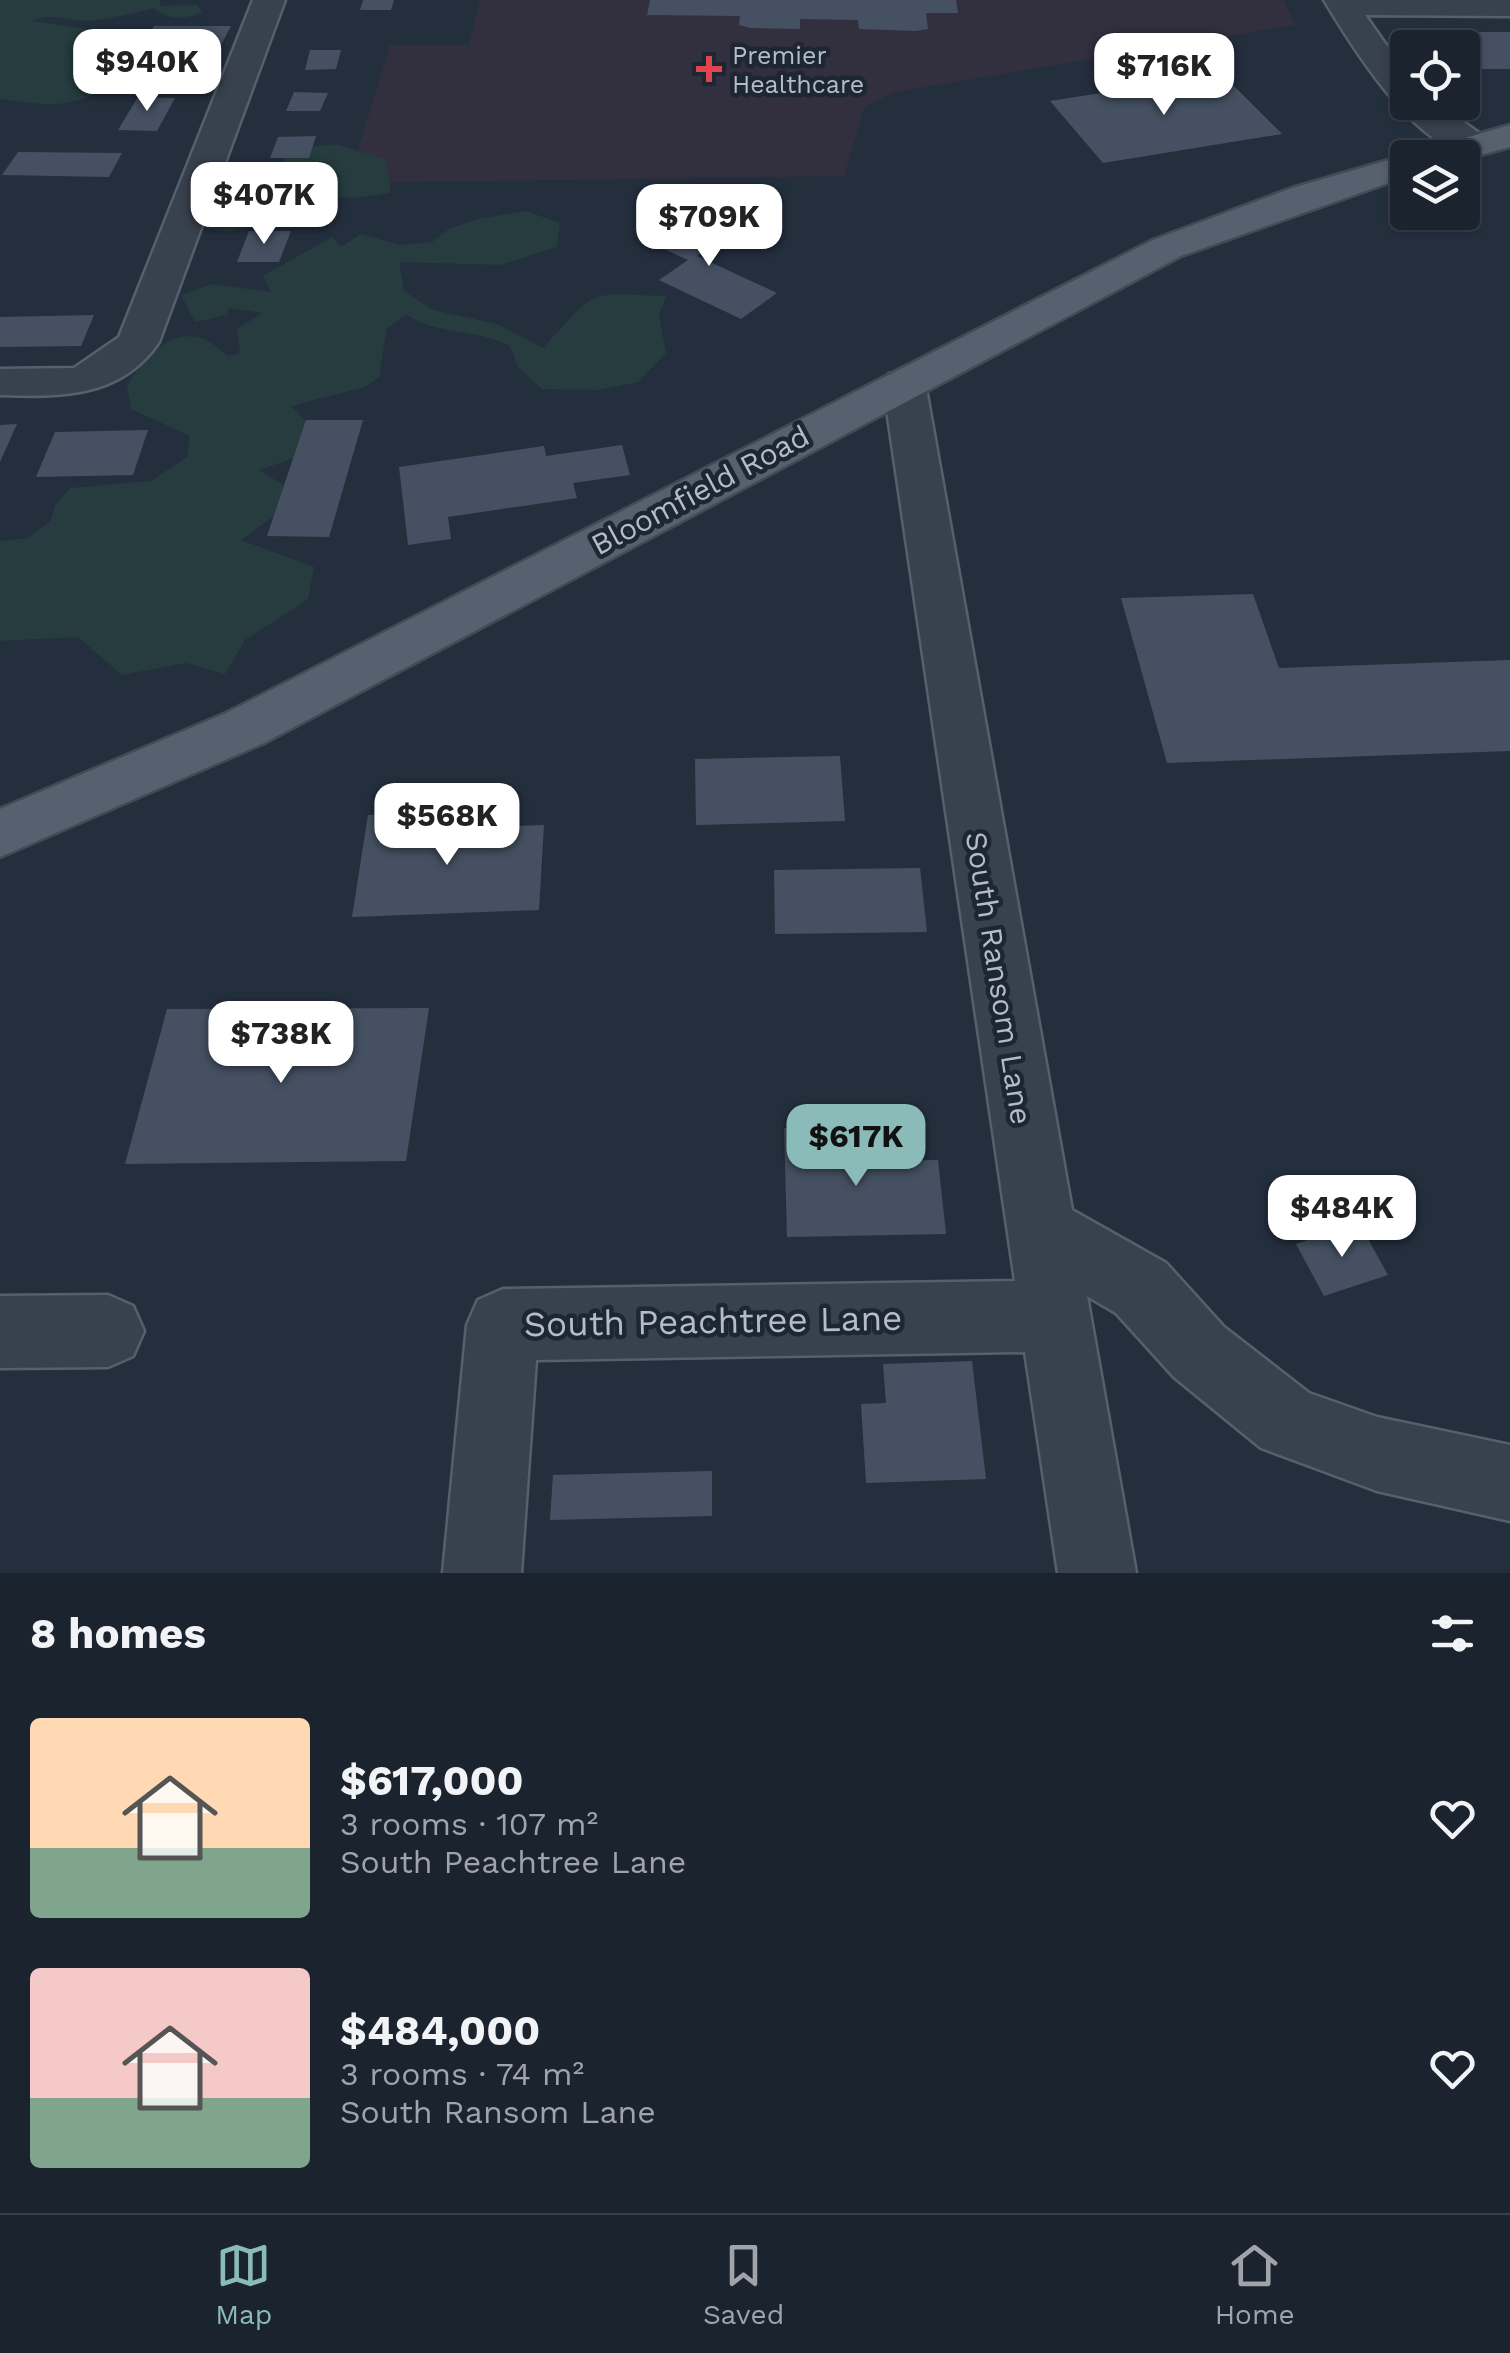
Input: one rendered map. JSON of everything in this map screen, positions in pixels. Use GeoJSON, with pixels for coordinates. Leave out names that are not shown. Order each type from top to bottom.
{"type":"FeatureCollection","features":[{"type":"Feature","properties":{"kind":"main road"},"geometry":{"type":"LineString","coordinates":[[1480,142],[1510,136]]}},
{"type":"Feature","properties":{"kind":"main road","name":"Bloomfield Road"},"geometry":{"type":"LineString","coordinates":[[0,834],[246,728],[1167,248],[1305,196],[1390,170]]}},
{"type":"Feature","properties":{"kind":"street"},"geometry":{"type":"LineString","coordinates":[[0,382],[71,383],[108,373],[138,342],[269,0]]}},
{"type":"Feature","properties":{"kind":"street"},"geometry":{"type":"LineString","coordinates":[[1341,2],[1510,6]]}},
{"type":"Feature","properties":{"kind":"street"},"geometry":{"type":"LineString","coordinates":[[1341,2],[1390,77]]}},
{"type":"Feature","properties":{"kind":"street"},"geometry":{"type":"LineString","coordinates":[[1438,120],[1465,140]]}},
{"type":"Feature","properties":{"kind":"street","name":"South Ransom Lane"},"geometry":{"type":"LineString","coordinates":[[904,383],[1097,1573]]}},
{"type":"Feature","properties":{"kind":"street"},"geometry":{"type":"LineString","coordinates":[[1039,1229],[1141,1288],[1199,1352],[1287,1422],[1377,1454],[1510,1483]]}},
{"type":"Feature","properties":{"kind":"street","name":"South Peachtree Lane"},"geometry":{"type":"LineString","coordinates":[[482,1573],[503,1324],[1053,1316]]}},
{"type":"Feature","properties":{"kind":"street"},"geometry":{"type":"LineString","coordinates":[[0,1332],[108,1331]]}},
{"type":"Feature","properties":{"kind":"shaded area","name":"Premier Healthcare"},"geometry":{"type":"Polygon","coordinates":[[[480,0],[1284,0],[1295,25],[895,92],[865,106],[844,176],[348,183],[390,45],[469,45],[480,0]]]}},
{"type":"Feature","properties":{"kind":"green space"},"geometry":{"type":"Polygon","coordinates":[[[0,0],[160,0],[160,6],[197,5],[202,12],[177,18],[153,8],[94,21],[53,17],[33,21],[106,32],[88,60],[123,76],[78,100],[36,104],[0,99],[0,0]]]}},
{"type":"Feature","properties":{"kind":"green space"},"geometry":{"type":"Polygon","coordinates":[[[336,144],[385,159],[391,192],[335,196],[305,182],[261,192],[275,219],[229,232],[198,227],[225,189],[247,180],[293,173],[282,167],[285,150],[336,144]]]}},
{"type":"Feature","properties":{"kind":"green space"},"geometry":{"type":"Polygon","coordinates":[[[526,211],[560,223],[557,247],[500,265],[399,262],[404,291],[433,310],[497,324],[543,348],[594,298],[619,294],[666,296],[659,314],[666,353],[638,382],[598,390],[542,389],[518,367],[510,346],[484,336],[430,326],[406,314],[387,328],[379,377],[365,387],[291,406],[330,446],[259,470],[301,496],[241,540],[314,567],[308,599],[245,640],[225,674],[186,663],[122,675],[78,637],[0,641],[0,541],[28,538],[51,521],[55,505],[70,488],[151,481],[187,457],[190,436],[131,409],[127,386],[148,357],[177,338],[204,339],[228,356],[240,353],[237,329],[262,313],[229,308],[227,315],[195,322],[181,295],[212,284],[271,292],[263,276],[332,237],[341,247],[361,234],[400,245],[432,242],[449,229],[477,219],[526,211]]]}},
{"type":"Feature","properties":{"kind":"building"},"geometry":{"type":"Polygon","coordinates":[[[363,0],[394,0],[391,10],[360,10],[363,0]]]}},
{"type":"Feature","properties":{"kind":"building"},"geometry":{"type":"Polygon","coordinates":[[[650,0],[956,0],[958,13],[926,13],[928,29],[916,31],[859,29],[858,20],[800,19],[800,29],[750,28],[739,25],[740,16],[647,15],[650,0]]]}},
{"type":"Feature","properties":{"kind":"building"},"geometry":{"type":"Polygon","coordinates":[[[154,26],[231,26],[219,49],[140,48],[154,26]]]}},
{"type":"Feature","properties":{"kind":"building"},"geometry":{"type":"Polygon","coordinates":[[[1480,32],[1510,32],[1510,69],[1480,69],[1480,32]]]}},
{"type":"Feature","properties":{"kind":"building"},"geometry":{"type":"Polygon","coordinates":[[[310,50],[341,50],[336,69],[305,70],[310,50]]]}},
{"type":"Feature","properties":{"kind":"building"},"geometry":{"type":"Polygon","coordinates":[[[148,73],[183,73],[174,88],[139,87],[148,73]]]}},
{"type":"Feature","properties":{"kind":"building"},"geometry":{"type":"Polygon","coordinates":[[[1222,74],[1282,134],[1103,163],[1050,101],[1222,74]]]}},
{"type":"Feature","properties":{"kind":"building"},"geometry":{"type":"Polygon","coordinates":[[[294,92],[328,93],[320,111],[286,111],[294,92]]]}},
{"type":"Feature","properties":{"kind":"building"},"geometry":{"type":"Polygon","coordinates":[[[138,97],[175,98],[157,131],[118,130],[138,97]]]}},
{"type":"Feature","properties":{"kind":"building"},"geometry":{"type":"Polygon","coordinates":[[[316,136],[309,158],[270,158],[278,137],[316,136]]]}},
{"type":"Feature","properties":{"kind":"building"},"geometry":{"type":"Polygon","coordinates":[[[18,152],[122,153],[109,177],[2,175],[18,152]]]}},
{"type":"Feature","properties":{"kind":"building"},"geometry":{"type":"Polygon","coordinates":[[[298,185],[292,208],[263,209],[270,186],[298,185]]]}},
{"type":"Feature","properties":{"kind":"building"},"geometry":{"type":"Polygon","coordinates":[[[696,213],[735,230],[697,256],[777,293],[741,319],[659,280],[688,260],[651,243],[696,213]]]}},
{"type":"Feature","properties":{"kind":"building"},"geometry":{"type":"Polygon","coordinates":[[[249,231],[291,231],[279,262],[237,262],[249,231]]]}},
{"type":"Feature","properties":{"kind":"building"},"geometry":{"type":"Polygon","coordinates":[[[94,315],[81,346],[0,347],[0,317],[94,315]]]}},
{"type":"Feature","properties":{"kind":"building"},"geometry":{"type":"Polygon","coordinates":[[[306,420],[363,420],[329,537],[267,536],[306,420]]]}},
{"type":"Feature","properties":{"kind":"building"},"geometry":{"type":"Polygon","coordinates":[[[17,424],[0,462],[0,425],[17,424]]]}},
{"type":"Feature","properties":{"kind":"building"},"geometry":{"type":"Polygon","coordinates":[[[148,430],[133,475],[36,477],[55,432],[148,430]]]}},
{"type":"Feature","properties":{"kind":"building"},"geometry":{"type":"Polygon","coordinates":[[[622,445],[630,475],[573,483],[577,498],[448,517],[451,539],[408,545],[399,467],[544,446],[546,456],[622,445]]]}},
{"type":"Feature","properties":{"kind":"building"},"geometry":{"type":"Polygon","coordinates":[[[1253,594],[1279,668],[1510,660],[1510,751],[1167,763],[1121,598],[1253,594]]]}},
{"type":"Feature","properties":{"kind":"building"},"geometry":{"type":"Polygon","coordinates":[[[840,756],[845,821],[696,825],[695,759],[840,756]]]}},
{"type":"Feature","properties":{"kind":"building"},"geometry":{"type":"Polygon","coordinates":[[[430,813],[428,829],[544,825],[539,910],[352,917],[368,815],[430,813]]]}},
{"type":"Feature","properties":{"kind":"building"},"geometry":{"type":"Polygon","coordinates":[[[920,868],[927,932],[775,934],[774,870],[920,868]]]}},
{"type":"Feature","properties":{"kind":"building"},"geometry":{"type":"Polygon","coordinates":[[[429,1008],[406,1161],[125,1164],[167,1009],[429,1008]]]}},
{"type":"Feature","properties":{"kind":"building"},"geometry":{"type":"Polygon","coordinates":[[[855,1127],[858,1161],[938,1160],[946,1234],[787,1237],[784,1128],[855,1127]]]}},
{"type":"Feature","properties":{"kind":"building"},"geometry":{"type":"Polygon","coordinates":[[[1359,1223],[1388,1275],[1324,1296],[1296,1244],[1359,1223]]]}},
{"type":"Feature","properties":{"kind":"building"},"geometry":{"type":"Polygon","coordinates":[[[972,1361],[986,1479],[866,1483],[861,1404],[886,1403],[883,1364],[972,1361]]]}},
{"type":"Feature","properties":{"kind":"building"},"geometry":{"type":"Polygon","coordinates":[[[712,1471],[712,1516],[550,1520],[553,1475],[712,1471]]]}},
{"type":"Feature","properties":{"kind":"place","name":"Premier Healthcare"},"geometry":{"type":"Point","coordinates":[709,69]}}]}
